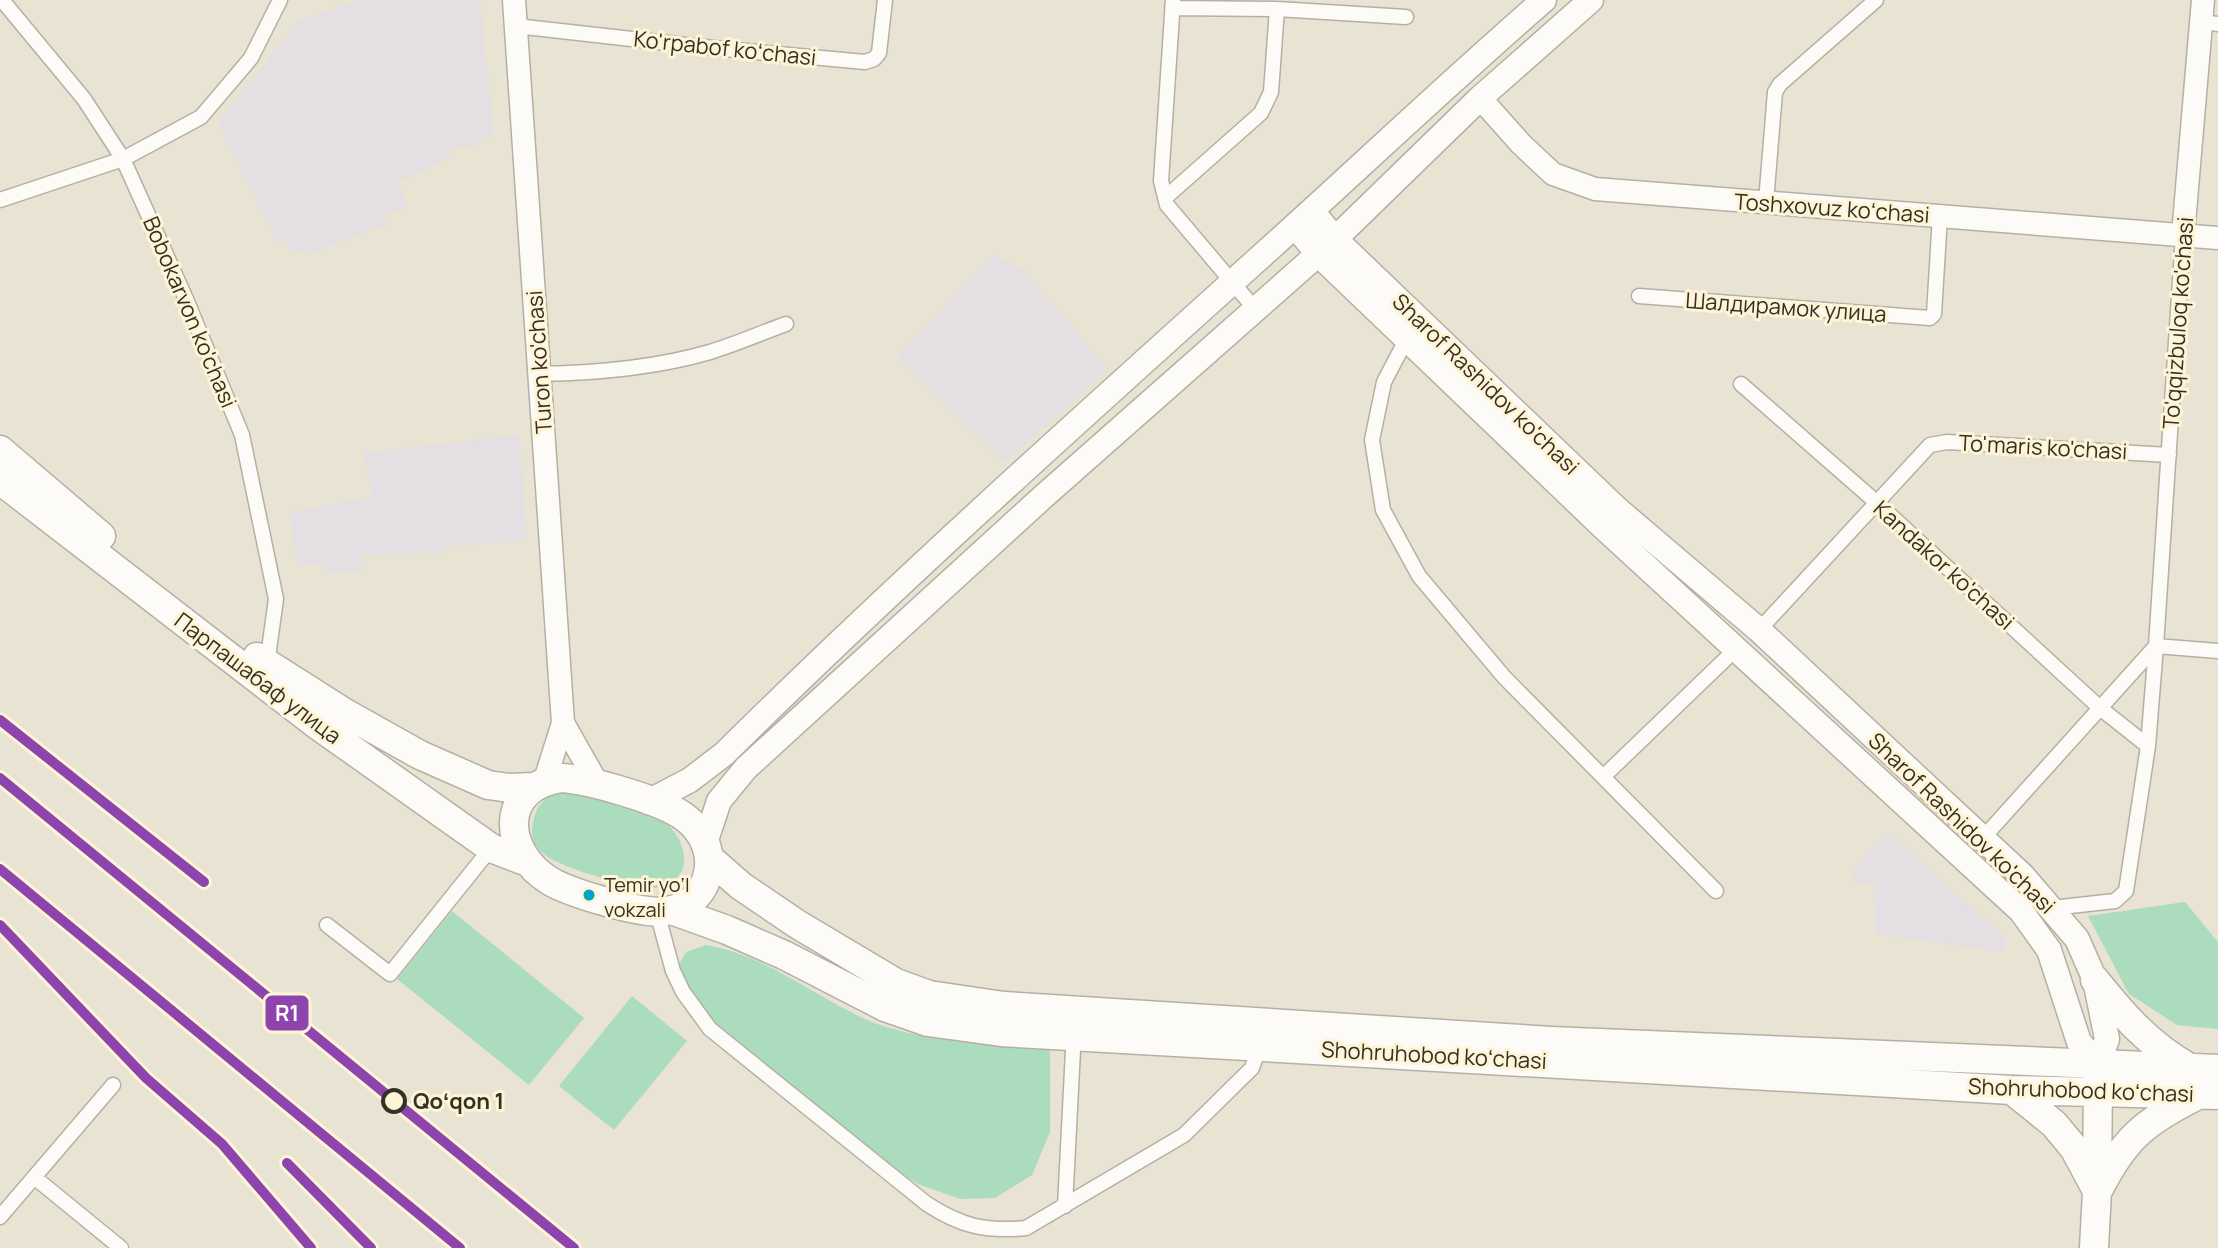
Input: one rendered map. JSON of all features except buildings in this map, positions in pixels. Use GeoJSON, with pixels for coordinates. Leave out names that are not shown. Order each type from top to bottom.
{"type":"FeatureCollection","features":[{"type":"Feature","properties":{"kind":"highway","name":"Парпашабаф улица"},"geometry":{"type":"LineString","coordinates":[[0,450],[30,491],[316,724],[491,848],[525,861]]}},
{"type":"Feature","properties":{"kind":"highway","name":"Парпашабаф улица"},"geometry":{"type":"LineString","coordinates":[[0,480],[30,491],[121,552],[267,664],[345,713],[420,755],[488,785],[509,788],[540,783]]}},
{"type":"Feature","properties":{"kind":"highway"},"geometry":{"type":"LineString","coordinates":[[562,778],[597,783],[640,798],[682,816],[707,850],[708,874],[702,891],[689,904],[666,912],[631,909],[589,895],[551,882],[525,861],[517,846],[514,817],[518,801],[540,783],[562,778]]}},
{"type":"Feature","properties":{"kind":"highway","name":"Shohruhobod koʻchasi"},"geometry":{"type":"LineString","coordinates":[[707,850],[741,886],[797,924],[896,983],[929,995],[1004,1006],[1075,1023],[1260,1045],[2012,1090],[2189,1067],[2218,1069]]}},
{"type":"Feature","properties":{"kind":"highway","name":"Shohruhobod koʻchasi"},"geometry":{"type":"LineString","coordinates":[[666,912],[784,955],[885,1007],[928,1022],[1001,1032],[1075,1023],[1551,1041],[2098,1079],[2208,1095]]}},
{"type":"Feature","properties":{"kind":"highway"},"geometry":{"type":"LineString","coordinates":[[2095,980],[2133,1027],[2160,1050],[2189,1067]]}},
{"type":"Feature","properties":{"kind":"highway"},"geometry":{"type":"LineString","coordinates":[[2094,1248],[2098,1079]]}},
{"type":"Feature","properties":{"kind":"highway"},"geometry":{"type":"LineString","coordinates":[[2012,1090],[2054,1124],[2074,1148],[2097,1191]]}},
{"type":"Feature","properties":{"kind":"highway"},"geometry":{"type":"LineString","coordinates":[[2097,1191],[2116,1156],[2134,1134],[2165,1112],[2208,1095]]}},
{"type":"Feature","properties":{"kind":"main road"},"geometry":{"type":"LineString","coordinates":[[640,798],[690,780],[724,754],[976,515],[1544,0]]}},
{"type":"Feature","properties":{"kind":"main road"},"geometry":{"type":"LineString","coordinates":[[707,850],[719,801],[746,768],[1020,517],[1326,246],[1480,98],[1591,0]]}},
{"type":"Feature","properties":{"kind":"main road","name":"Sharof Rashidov ko'chasi"},"geometry":{"type":"LineString","coordinates":[[1303,219],[1407,338],[1602,526],[2021,911],[2049,950],[2079,1042],[2098,1079]]}},
{"type":"Feature","properties":{"kind":"main road","name":"Sharof Rashidov ko'chasi"},"geometry":{"type":"LineString","coordinates":[[1326,246],[1617,509],[1759,630],[1983,838],[2052,908],[2077,939],[2095,980],[2107,1039],[2098,1079]]}},
{"type":"Feature","properties":{"kind":"main road"},"geometry":{"type":"LineString","coordinates":[[1835,739],[1854,718]]}},
{"type":"Feature","properties":{"kind":"street","name":"Bobokarvon ko'chasi"},"geometry":{"type":"LineString","coordinates":[[2,0],[84,99],[123,159],[186,299],[242,435],[276,599],[267,664]]}},
{"type":"Feature","properties":{"kind":"street"},"geometry":{"type":"LineString","coordinates":[[0,200],[123,159],[201,117],[251,58],[280,0]]}},
{"type":"Feature","properties":{"kind":"street","name":"Turon ko'chasi"},"geometry":{"type":"LineString","coordinates":[[514,0],[563,723],[540,783]]}},
{"type":"Feature","properties":{"kind":"street","name":"Ko'rpabof koʻchasi"},"geometry":{"type":"LineString","coordinates":[[516,26],[865,62],[879,53],[885,0]]}},
{"type":"Feature","properties":{"kind":"street"},"geometry":{"type":"LineString","coordinates":[[1766,202],[1775,92],[1780,84],[1876,0]]}},
{"type":"Feature","properties":{"kind":"street"},"geometry":{"type":"LineString","coordinates":[[1255,309],[1173,213],[1165,198],[1161,181],[1172,4],[1406,17]]}},
{"type":"Feature","properties":{"kind":"street"},"geometry":{"type":"LineString","coordinates":[[1165,198],[1261,113],[1271,92],[1277,9]]}},
{"type":"Feature","properties":{"kind":"street","name":"To'qqizbuloq ko'chasi"},"geometry":{"type":"LineString","coordinates":[[2052,908],[2115,901],[2126,891],[2148,746],[2183,235],[2208,15]]}},
{"type":"Feature","properties":{"kind":"street","name":"Toshxovuz koʻchasi"},"geometry":{"type":"LineString","coordinates":[[1480,98],[1553,174],[1595,189],[2218,238]]}},
{"type":"Feature","properties":{"kind":"street","name":"Шалдирамок улица"},"geometry":{"type":"LineString","coordinates":[[1639,296],[1933,316],[1940,216]]}},
{"type":"Feature","properties":{"kind":"street"},"geometry":{"type":"LineString","coordinates":[[540,374],[649,366],[711,351],[786,324]]}},
{"type":"Feature","properties":{"kind":"street"},"geometry":{"type":"LineString","coordinates":[[1407,338],[1384,382],[1372,440],[1383,510],[1419,576],[1504,677],[1716,891]]}},
{"type":"Feature","properties":{"kind":"street","name":"Kandakor ko'chasi"},"geometry":{"type":"LineString","coordinates":[[1741,384],[1876,502],[2100,708],[2148,746]]}},
{"type":"Feature","properties":{"kind":"street","name":"To'maris ko'chasi"},"geometry":{"type":"LineString","coordinates":[[1759,630],[1930,445],[1938,442],[2169,455]]}},
{"type":"Feature","properties":{"kind":"street"},"geometry":{"type":"LineString","coordinates":[[1983,838],[2156,646],[2218,651]]}},
{"type":"Feature","properties":{"kind":"street"},"geometry":{"type":"LineString","coordinates":[[1604,776],[1737,648]]}},
{"type":"Feature","properties":{"kind":"street","name":"Turon ko'chasi"},"geometry":{"type":"LineString","coordinates":[[563,723],[597,783]]}},
{"type":"Feature","properties":{"kind":"street"},"geometry":{"type":"LineString","coordinates":[[327,925],[390,974],[491,848]]}},
{"type":"Feature","properties":{"kind":"street"},"geometry":{"type":"LineString","coordinates":[[666,912],[673,971],[683,992],[710,1029],[927,1204],[950,1218],[973,1226],[999,1231],[1026,1228],[1184,1135],[1252,1068],[1260,1045]]}},
{"type":"Feature","properties":{"kind":"street"},"geometry":{"type":"LineString","coordinates":[[1065,1206],[1075,1023]]}},
{"type":"Feature","properties":{"kind":"street"},"geometry":{"type":"LineString","coordinates":[[0,1217],[113,1085]]}},
{"type":"Feature","properties":{"kind":"street"},"geometry":{"type":"LineString","coordinates":[[34,1177],[121,1248]]}},
{"type":"Feature","properties":{"kind":"shaded area"},"geometry":{"type":"Polygon","coordinates":[[[358,0],[480,0],[494,137],[478,139],[477,145],[449,150],[451,157],[397,182],[408,207],[384,216],[387,224],[308,254],[290,250],[286,241],[278,244],[218,124],[299,21],[358,0]]]}},
{"type":"Feature","properties":{"kind":"shaded area"},"geometry":{"type":"Polygon","coordinates":[[[993,255],[1024,271],[1108,369],[1005,462],[897,356],[993,255]]]}},
{"type":"Feature","properties":{"kind":"shaded area"},"geometry":{"type":"Polygon","coordinates":[[[519,435],[527,541],[445,546],[445,553],[364,554],[360,572],[329,573],[323,564],[298,565],[289,513],[372,497],[363,453],[519,435]]]}},
{"type":"Feature","properties":{"kind":"shaded area"},"geometry":{"type":"Polygon","coordinates":[[[1889,833],[2005,938],[2005,952],[1875,934],[1874,883],[1852,882],[1853,870],[1865,861],[1864,855],[1889,833]]]}},
{"type":"Feature","properties":{"kind":"green space"},"geometry":{"type":"Polygon","coordinates":[[[565,791],[581,793],[660,818],[681,843],[684,864],[681,873],[663,887],[653,888],[584,872],[545,855],[533,837],[535,816],[543,801],[565,791]]]}},
{"type":"Feature","properties":{"kind":"green space"},"geometry":{"type":"Polygon","coordinates":[[[2185,902],[2218,942],[2218,1029],[2177,1025],[2129,994],[2088,916],[2185,902]]]}},
{"type":"Feature","properties":{"kind":"green space"},"geometry":{"type":"Polygon","coordinates":[[[452,911],[584,1018],[529,1085],[397,979],[452,911]]]}},
{"type":"Feature","properties":{"kind":"green space"},"geometry":{"type":"Polygon","coordinates":[[[706,945],[728,950],[769,967],[847,1010],[888,1028],[934,1038],[1050,1046],[1050,1132],[1032,1175],[995,1198],[960,1199],[918,1184],[865,1150],[704,1014],[681,983],[678,966],[686,952],[706,945]]]}},
{"type":"Feature","properties":{"kind":"green space"},"geometry":{"type":"Polygon","coordinates":[[[632,996],[687,1041],[614,1130],[559,1086],[632,996]]]}},
{"type":"Feature","properties":{"kind":"transit line","name":"R1"},"geometry":{"type":"LineString","coordinates":[[0,720],[204,882]]}},
{"type":"Feature","properties":{"kind":"transit line","name":"R1"},"geometry":{"type":"LineString","coordinates":[[0,778],[574,1248]]}},
{"type":"Feature","properties":{"kind":"transit line","name":"R1"},"geometry":{"type":"LineString","coordinates":[[0,869],[460,1248]]}},
{"type":"Feature","properties":{"kind":"transit line","name":"R1"},"geometry":{"type":"LineString","coordinates":[[0,925],[146,1078],[222,1144],[311,1248]]}},
{"type":"Feature","properties":{"kind":"transit line","name":"R1"},"geometry":{"type":"LineString","coordinates":[[287,1163],[371,1248]]}},
{"type":"Feature","properties":{"kind":"place","name":"Temir yo‘l vokzali"},"geometry":{"type":"Point","coordinates":[589,895]}},
{"type":"Feature","properties":{"kind":"place","name":"Qoʻqon 1"},"geometry":{"type":"Point","coordinates":[394,1101]}}]}
